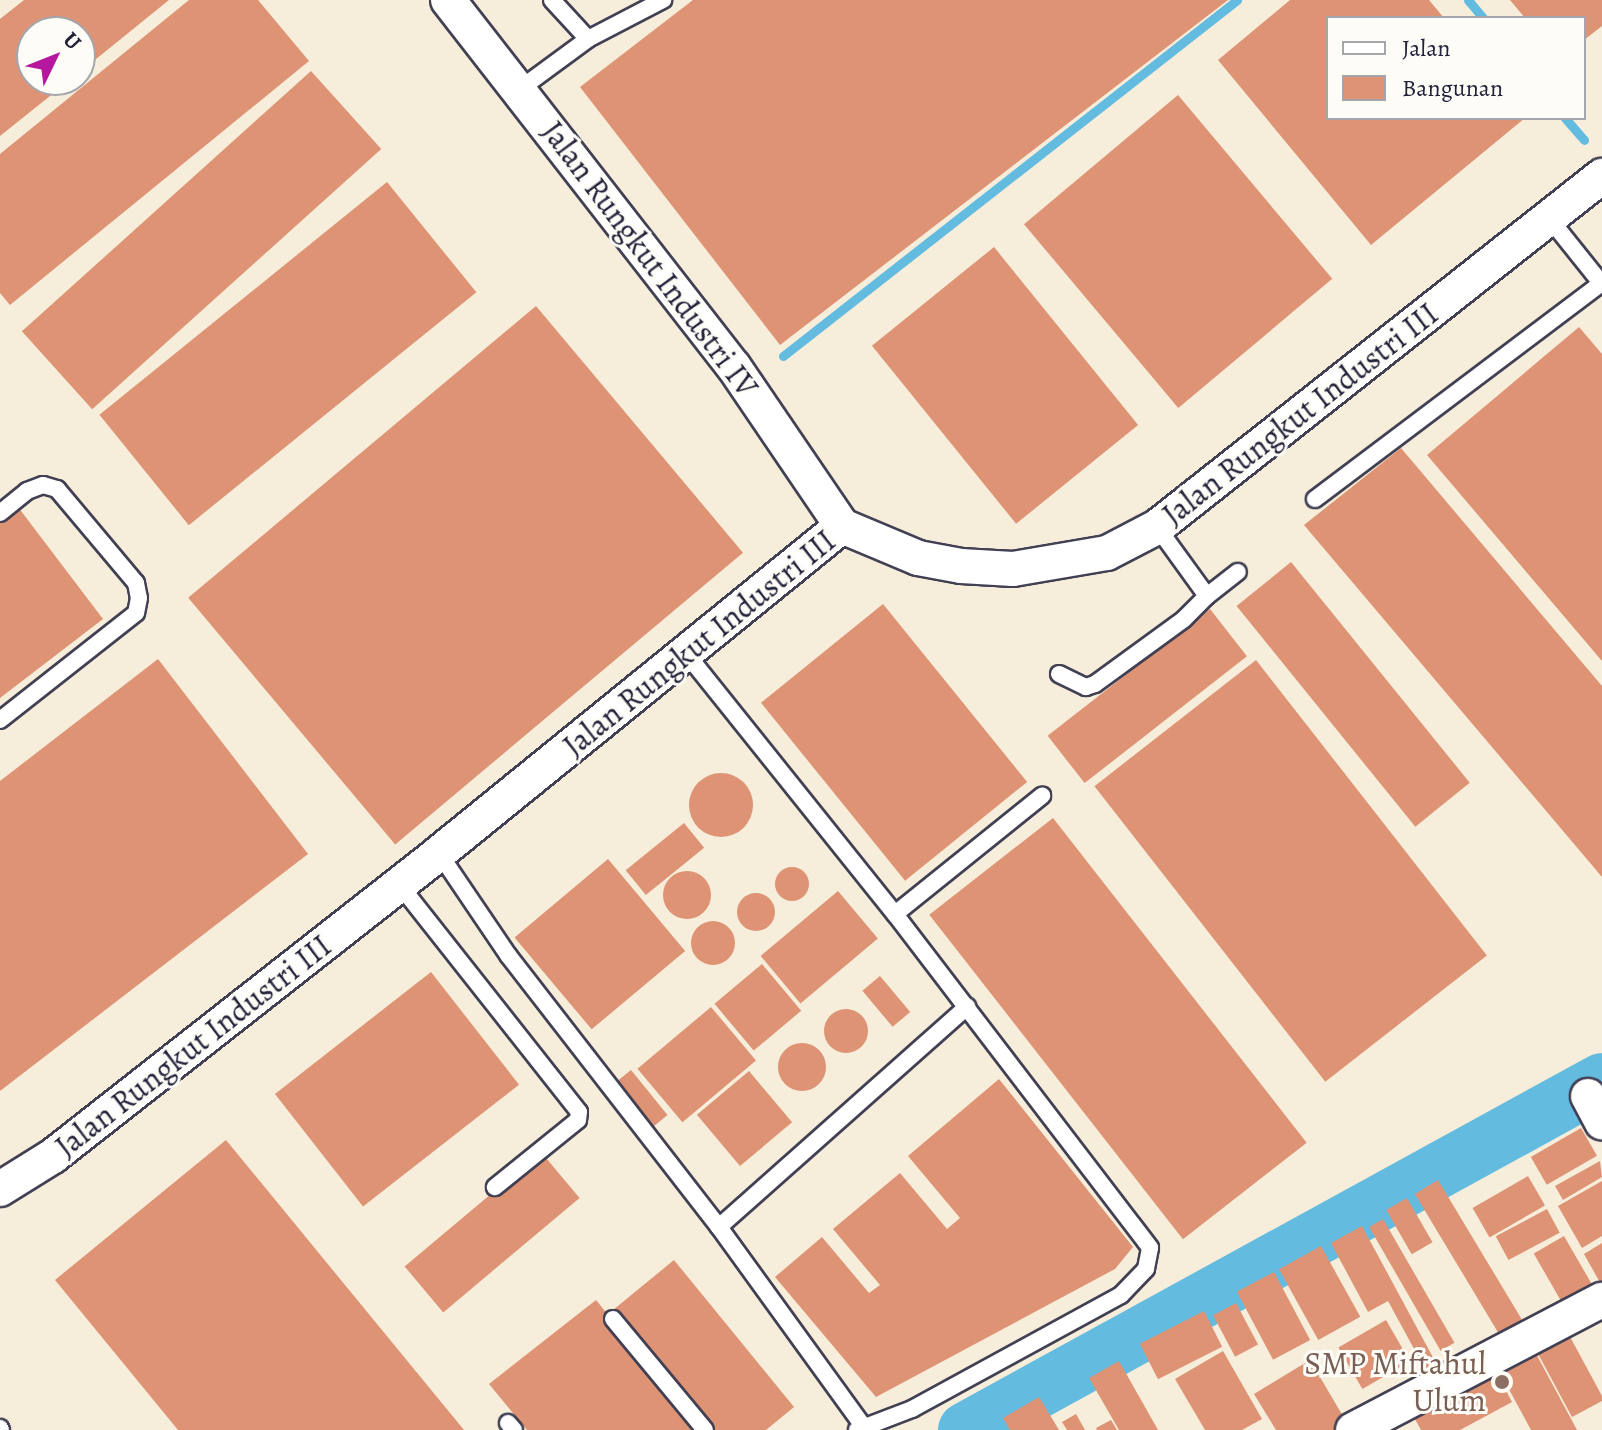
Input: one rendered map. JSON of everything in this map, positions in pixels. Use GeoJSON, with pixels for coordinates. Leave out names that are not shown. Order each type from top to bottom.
{"type":"FeatureCollection","features":[{"type":"Feature","properties":{"kind":"street","name":"Jalan Rungkut Industri IV"},"geometry":{"type":"LineString","coordinates":[[448,0],[734,367],[842,526]]}},
{"type":"Feature","properties":{"kind":"street","name":"Jalan Rungkut Industri III"},"geometry":{"type":"LineString","coordinates":[[0,1189],[53,1156],[439,853],[842,526],[918,558],[1013,569],[1107,553],[1157,527],[1602,176]]}},
{"type":"Feature","properties":{"kind":"street"},"geometry":{"type":"LineString","coordinates":[[1353,1430],[1602,1300]]}},
{"type":"Feature","properties":{"kind":"lane"},"geometry":{"type":"LineString","coordinates":[[552,0],[588,39]]}},
{"type":"Feature","properties":{"kind":"lane"},"geometry":{"type":"LineString","coordinates":[[520,89],[588,39],[663,0]]}},
{"type":"Feature","properties":{"kind":"lane"},"geometry":{"type":"LineString","coordinates":[[1315,499],[1602,283],[1549,218]]}},
{"type":"Feature","properties":{"kind":"lane"},"geometry":{"type":"LineString","coordinates":[[0,513],[27,491],[43,485],[57,489],[136,583],[139,598],[136,613],[0,720]]}},
{"type":"Feature","properties":{"kind":"lane"},"geometry":{"type":"LineString","coordinates":[[1157,527],[1207,596]]}},
{"type":"Feature","properties":{"kind":"lane"},"geometry":{"type":"LineString","coordinates":[[1059,674],[1086,687],[1095,684],[1184,619],[1238,572]]}},
{"type":"Feature","properties":{"kind":"lane"},"geometry":{"type":"LineString","coordinates":[[439,853],[508,955],[719,1227],[860,1428],[912,1409],[1121,1295],[1138,1281],[1150,1260],[1147,1239],[895,914],[685,652]]}},
{"type":"Feature","properties":{"kind":"lane"},"geometry":{"type":"LineString","coordinates":[[895,914],[1042,796]]}},
{"type":"Feature","properties":{"kind":"lane"},"geometry":{"type":"LineString","coordinates":[[399,884],[579,1112],[578,1120],[495,1187]]}},
{"type":"Feature","properties":{"kind":"lane"},"geometry":{"type":"LineString","coordinates":[[719,1227],[967,1007]]}},
{"type":"Feature","properties":{"kind":"lane"},"geometry":{"type":"LineString","coordinates":[[613,1319],[705,1430]]}},
{"type":"Feature","properties":{"kind":"building"},"geometry":{"type":"Polygon","coordinates":[[[24,0],[169,0],[96,59],[96,16],[16,16],[16,96],[50,96],[0,136],[0,19],[24,0]]]}},
{"type":"Feature","properties":{"kind":"building"},"geometry":{"type":"Polygon","coordinates":[[[189,0],[258,0],[309,61],[10,305],[0,293],[0,154],[71,96],[96,96],[96,76],[189,0]]]}},
{"type":"Feature","properties":{"kind":"building"},"geometry":{"type":"Polygon","coordinates":[[[693,0],[1228,0],[780,345],[580,87],[693,0]]]}},
{"type":"Feature","properties":{"kind":"building"},"geometry":{"type":"Polygon","coordinates":[[[1290,0],[1429,0],[1442,16],[1326,16],[1326,120],[1523,120],[1371,245],[1218,60],[1290,0]]]}},
{"type":"Feature","properties":{"kind":"building"},"geometry":{"type":"Polygon","coordinates":[[[1510,0],[1602,0],[1602,26],[1586,38],[1586,16],[1523,16],[1510,0]]]}},
{"type":"Feature","properties":{"kind":"building"},"geometry":{"type":"Polygon","coordinates":[[[311,71],[381,149],[92,409],[22,331],[311,71]]]}},
{"type":"Feature","properties":{"kind":"building"},"geometry":{"type":"Polygon","coordinates":[[[1178,95],[1332,279],[1178,408],[1024,224],[1178,95]]]}},
{"type":"Feature","properties":{"kind":"building"},"geometry":{"type":"Polygon","coordinates":[[[387,182],[476,292],[189,525],[99,415],[387,182]]]}},
{"type":"Feature","properties":{"kind":"building"},"geometry":{"type":"Polygon","coordinates":[[[994,247],[1138,425],[1016,524],[872,346],[994,247]]]}},
{"type":"Feature","properties":{"kind":"building"},"geometry":{"type":"Polygon","coordinates":[[[536,306],[743,553],[395,844],[188,598],[536,306]]]}},
{"type":"Feature","properties":{"kind":"building"},"geometry":{"type":"Polygon","coordinates":[[[1579,327],[1602,354],[1602,661],[1427,455],[1579,327]]]}},
{"type":"Feature","properties":{"kind":"building"},"geometry":{"type":"Polygon","coordinates":[[[1401,448],[1602,686],[1602,877],[1304,525],[1401,448]]]}},
{"type":"Feature","properties":{"kind":"building"},"geometry":{"type":"Polygon","coordinates":[[[18,507],[103,619],[0,698],[0,522],[18,507]]]}},
{"type":"Feature","properties":{"kind":"building"},"geometry":{"type":"Polygon","coordinates":[[[1291,562],[1470,783],[1415,827],[1237,606],[1291,562]]]}},
{"type":"Feature","properties":{"kind":"building"},"geometry":{"type":"Polygon","coordinates":[[[883,604],[1027,782],[905,881],[761,703],[883,604]]]}},
{"type":"Feature","properties":{"kind":"building"},"geometry":{"type":"Polygon","coordinates":[[[1210,609],[1247,656],[1085,783],[1048,736],[1210,609]]]}},
{"type":"Feature","properties":{"kind":"building"},"geometry":{"type":"Polygon","coordinates":[[[158,659],[308,854],[0,1091],[0,781],[158,659]]]}},
{"type":"Feature","properties":{"kind":"building"},"geometry":{"type":"Polygon","coordinates":[[[1256,660],[1487,956],[1325,1082],[1094,786],[1256,660]]]}},
{"type":"Feature","properties":{"kind":"building"},"geometry":{"type":"Polygon","coordinates":[[[721,773],[744,782],[753,805],[744,828],[721,837],[698,828],[689,805],[698,782],[721,773]]]}},
{"type":"Feature","properties":{"kind":"building"},"geometry":{"type":"Polygon","coordinates":[[[1053,818],[1307,1143],[1183,1239],[929,915],[1053,818]]]}},
{"type":"Feature","properties":{"kind":"building"},"geometry":{"type":"Polygon","coordinates":[[[684,823],[704,848],[646,895],[626,870],[684,823]]]}},
{"type":"Feature","properties":{"kind":"building"},"geometry":{"type":"Polygon","coordinates":[[[608,859],[685,951],[592,1029],[515,937],[608,859]]]}},
{"type":"Feature","properties":{"kind":"building"},"geometry":{"type":"Polygon","coordinates":[[[792,867],[804,872],[809,884],[804,896],[792,901],[780,896],[775,884],[780,872],[792,867]]]}},
{"type":"Feature","properties":{"kind":"building"},"geometry":{"type":"Polygon","coordinates":[[[687,871],[704,878],[711,895],[704,912],[687,919],[670,912],[663,895],[670,878],[687,871]]]}},
{"type":"Feature","properties":{"kind":"building"},"geometry":{"type":"Polygon","coordinates":[[[838,891],[878,938],[800,1003],[761,956],[838,891]]]}},
{"type":"Feature","properties":{"kind":"building"},"geometry":{"type":"Polygon","coordinates":[[[756,893],[770,898],[775,912],[770,926],[756,931],[742,926],[737,912],[742,898],[756,893]]]}},
{"type":"Feature","properties":{"kind":"building"},"geometry":{"type":"Polygon","coordinates":[[[713,921],[728,928],[735,943],[728,958],[713,965],[698,958],[691,943],[698,928],[713,921]]]}},
{"type":"Feature","properties":{"kind":"building"},"geometry":{"type":"Polygon","coordinates":[[[762,964],[801,1011],[754,1051],[715,1004],[762,964]]]}},
{"type":"Feature","properties":{"kind":"building"},"geometry":{"type":"Polygon","coordinates":[[[431,972],[519,1085],[363,1207],[275,1094],[431,972]]]}},
{"type":"Feature","properties":{"kind":"building"},"geometry":{"type":"Polygon","coordinates":[[[880,976],[910,1012],[893,1027],[862,991],[880,976]]]}},
{"type":"Feature","properties":{"kind":"building"},"geometry":{"type":"Polygon","coordinates":[[[711,1007],[756,1061],[682,1122],[637,1069],[711,1007]]]}},
{"type":"Feature","properties":{"kind":"building"},"geometry":{"type":"Polygon","coordinates":[[[846,1009],[862,1015],[868,1031],[862,1047],[846,1053],[830,1047],[824,1031],[830,1015],[846,1009]]]}},
{"type":"Feature","properties":{"kind":"building"},"geometry":{"type":"Polygon","coordinates":[[[802,1043],[819,1050],[826,1067],[819,1084],[802,1091],[785,1084],[778,1067],[785,1050],[802,1043]]]}},
{"type":"Feature","properties":{"kind":"building"},"geometry":{"type":"Polygon","coordinates":[[[631,1070],[668,1115],[647,1131],[611,1086],[631,1070]]]}},
{"type":"Feature","properties":{"kind":"building"},"geometry":{"type":"Polygon","coordinates":[[[749,1071],[792,1122],[740,1166],[697,1115],[749,1071]]]}},
{"type":"Feature","properties":{"kind":"building"},"geometry":{"type":"Polygon","coordinates":[[[999,1079],[1133,1247],[1115,1269],[876,1397],[775,1277],[822,1237],[869,1293],[880,1285],[833,1229],[900,1173],[947,1229],[960,1218],[908,1156],[999,1079]]]}},
{"type":"Feature","properties":{"kind":"building"},"geometry":{"type":"Polygon","coordinates":[[[1581,1128],[1597,1156],[1547,1185],[1531,1157],[1581,1128]]]}},
{"type":"Feature","properties":{"kind":"building"},"geometry":{"type":"Polygon","coordinates":[[[226,1140],[464,1430],[178,1430],[55,1280],[226,1140]]]}},
{"type":"Feature","properties":{"kind":"building"},"geometry":{"type":"Polygon","coordinates":[[[541,1152],[580,1198],[443,1312],[405,1266],[541,1152]]]}},
{"type":"Feature","properties":{"kind":"building"},"geometry":{"type":"Polygon","coordinates":[[[1600,1161],[1602,1177],[1563,1200],[1555,1186],[1600,1161]]]}},
{"type":"Feature","properties":{"kind":"building"},"geometry":{"type":"Polygon","coordinates":[[[1528,1176],[1545,1205],[1490,1237],[1473,1208],[1528,1176]]]}},
{"type":"Feature","properties":{"kind":"building"},"geometry":{"type":"Polygon","coordinates":[[[1438,1180],[1523,1322],[1500,1336],[1415,1194],[1438,1180]]]}},
{"type":"Feature","properties":{"kind":"building"},"geometry":{"type":"Polygon","coordinates":[[[1602,1181],[1602,1236],[1582,1248],[1558,1206],[1602,1181]]]}},
{"type":"Feature","properties":{"kind":"building"},"geometry":{"type":"Polygon","coordinates":[[[1407,1198],[1432,1242],[1412,1254],[1386,1210],[1407,1198]]]}},
{"type":"Feature","properties":{"kind":"building"},"geometry":{"type":"Polygon","coordinates":[[[1547,1209],[1560,1233],[1508,1260],[1496,1236],[1547,1209]]]}},
{"type":"Feature","properties":{"kind":"building"},"geometry":{"type":"Polygon","coordinates":[[[1383,1219],[1454,1343],[1441,1351],[1369,1227],[1383,1219]]]}},
{"type":"Feature","properties":{"kind":"building"},"geometry":{"type":"Polygon","coordinates":[[[1362,1226],[1436,1363],[1425,1369],[1388,1301],[1368,1312],[1331,1243],[1362,1226]]]}},
{"type":"Feature","properties":{"kind":"building"},"geometry":{"type":"Polygon","coordinates":[[[1564,1236],[1596,1291],[1566,1309],[1534,1254],[1564,1236]]]}},
{"type":"Feature","properties":{"kind":"building"},"geometry":{"type":"Polygon","coordinates":[[[1602,1243],[1602,1286],[1584,1254],[1602,1243]]]}},
{"type":"Feature","properties":{"kind":"building"},"geometry":{"type":"Polygon","coordinates":[[[1321,1246],[1360,1317],[1318,1340],[1279,1269],[1321,1246]]]}},
{"type":"Feature","properties":{"kind":"building"},"geometry":{"type":"Polygon","coordinates":[[[674,1260],[794,1407],[766,1430],[712,1430],[613,1310],[674,1260]]]}},
{"type":"Feature","properties":{"kind":"building"},"geometry":{"type":"Polygon","coordinates":[[[1274,1272],[1310,1340],[1273,1360],[1237,1292],[1274,1272]]]}},
{"type":"Feature","properties":{"kind":"building"},"geometry":{"type":"Polygon","coordinates":[[[596,1300],[701,1430],[527,1430],[489,1384],[596,1300]]]}},
{"type":"Feature","properties":{"kind":"building"},"geometry":{"type":"Polygon","coordinates":[[[1236,1303],[1258,1344],[1235,1357],[1213,1315],[1236,1303]]]}},
{"type":"Feature","properties":{"kind":"building"},"geometry":{"type":"Polygon","coordinates":[[[1204,1311],[1222,1347],[1158,1379],[1140,1344],[1204,1311]]]}},
{"type":"Feature","properties":{"kind":"building"},"geometry":{"type":"Polygon","coordinates":[[[1386,1320],[1410,1362],[1362,1389],[1338,1348],[1386,1320]]]}},
{"type":"Feature","properties":{"kind":"building"},"geometry":{"type":"Polygon","coordinates":[[[1568,1333],[1602,1396],[1602,1401],[1572,1417],[1536,1350],[1568,1333]]]}},
{"type":"Feature","properties":{"kind":"building"},"geometry":{"type":"Polygon","coordinates":[[[1533,1348],[1577,1430],[1531,1430],[1497,1367],[1533,1348]]]}},
{"type":"Feature","properties":{"kind":"building"},"geometry":{"type":"Polygon","coordinates":[[[1223,1351],[1262,1419],[1242,1430],[1205,1430],[1175,1379],[1223,1351]]]}},
{"type":"Feature","properties":{"kind":"building"},"geometry":{"type":"Polygon","coordinates":[[[1310,1360],[1347,1423],[1336,1430],[1276,1430],[1254,1394],[1310,1360]]]}},
{"type":"Feature","properties":{"kind":"building"},"geometry":{"type":"Polygon","coordinates":[[[1119,1361],[1158,1430],[1119,1430],[1089,1378],[1119,1361]]]}},
{"type":"Feature","properties":{"kind":"building"},"geometry":{"type":"Polygon","coordinates":[[[1492,1364],[1512,1402],[1460,1430],[1421,1430],[1409,1408],[1492,1364]]]}},
{"type":"Feature","properties":{"kind":"building"},"geometry":{"type":"Polygon","coordinates":[[[1039,1397],[1059,1430],[1010,1430],[1003,1418],[1039,1397]]]}},
{"type":"Feature","properties":{"kind":"building"},"geometry":{"type":"Polygon","coordinates":[[[1076,1414],[1085,1430],[1067,1430],[1062,1422],[1076,1414]]]}},
{"type":"Feature","properties":{"kind":"building"},"geometry":{"type":"Polygon","coordinates":[[[1111,1420],[1117,1430],[1097,1430],[1096,1428],[1111,1420]]]}},
{"type":"Feature","properties":{"kind":"waterway"},"geometry":{"type":"LineString","coordinates":[[783,356],[1237,0]]}},
{"type":"Feature","properties":{"kind":"waterway"},"geometry":{"type":"LineString","coordinates":[[1468,0],[1481,16]]}},
{"type":"Feature","properties":{"kind":"waterway"},"geometry":{"type":"LineString","coordinates":[[1567,120],[1584,140]]}},
{"type":"Feature","properties":{"kind":"waterway"},"geometry":{"type":"LineString","coordinates":[[966,1430],[1602,1081]]}},
{"type":"Feature","properties":{"kind":"place","name":"SMP Miftahul Ulum"},"geometry":{"type":"Point","coordinates":[1502,1382]}}]}
